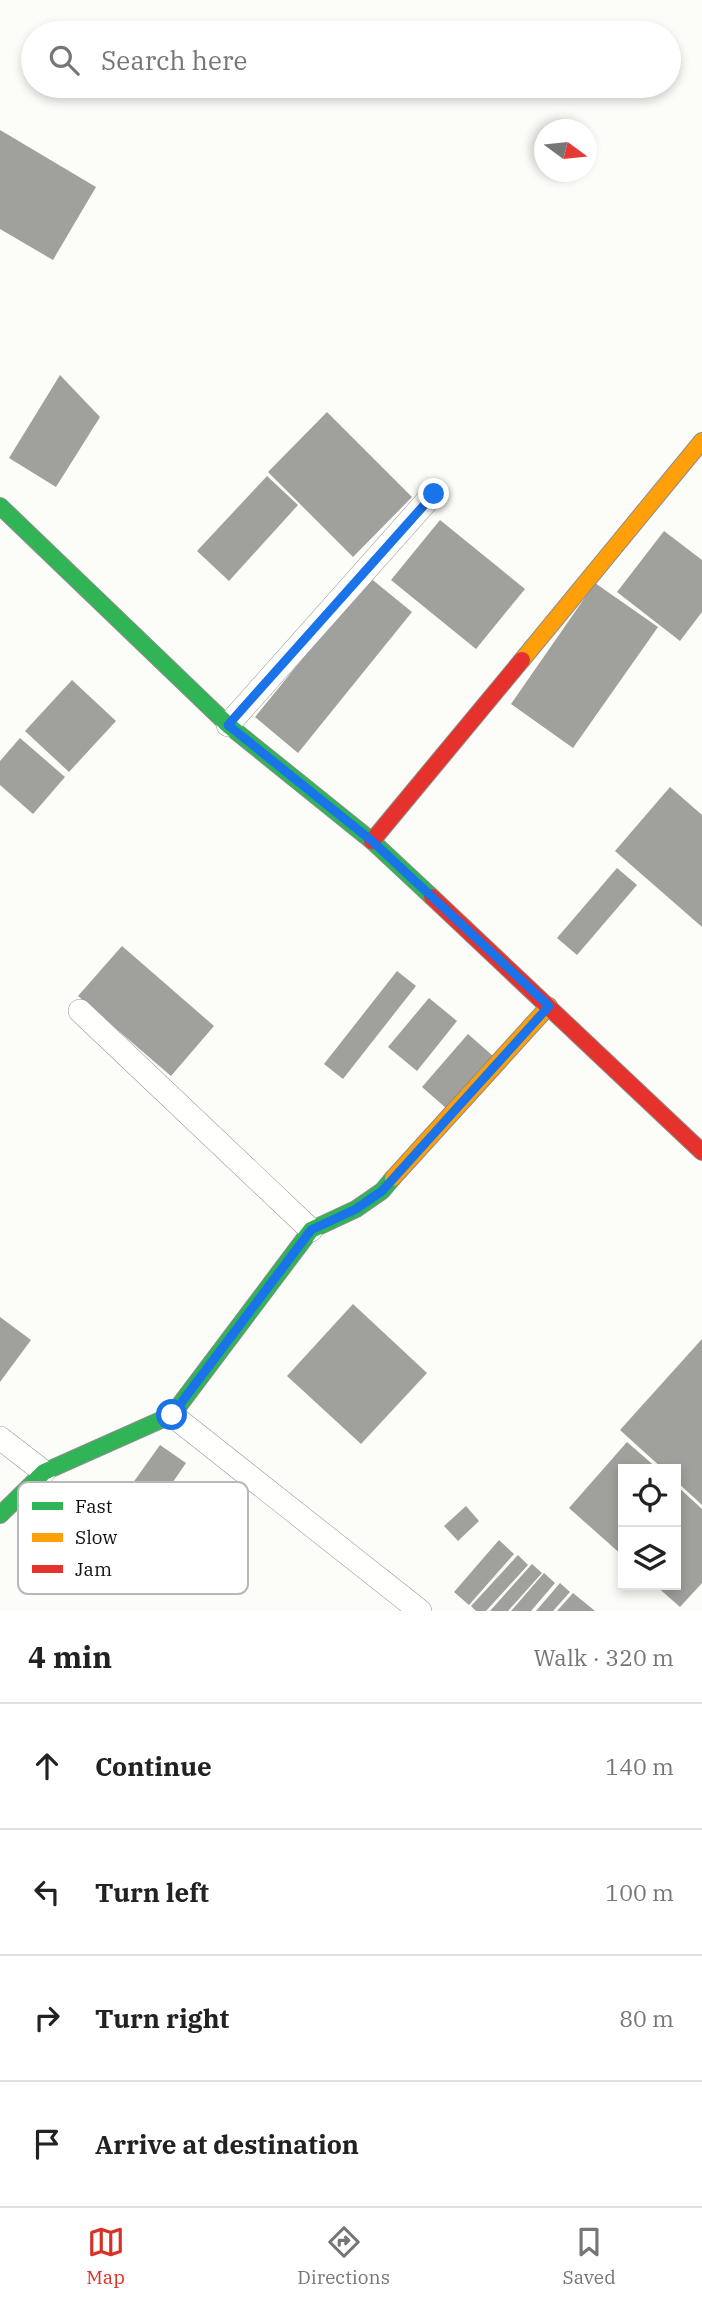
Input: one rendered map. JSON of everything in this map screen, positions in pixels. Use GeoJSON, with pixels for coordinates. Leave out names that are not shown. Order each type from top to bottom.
{"type":"FeatureCollection","features":[{"type":"Feature","properties":{"kind":"street"},"geometry":{"type":"LineString","coordinates":[[372,841],[702,442]]}},
{"type":"Feature","properties":{"kind":"street"},"geometry":{"type":"LineString","coordinates":[[228,725],[434,494]]}},
{"type":"Feature","properties":{"kind":"street"},"geometry":{"type":"LineString","coordinates":[[0,506],[228,725],[372,841],[702,1152]]}},
{"type":"Feature","properties":{"kind":"street"},"geometry":{"type":"LineString","coordinates":[[34,1482],[44,1472],[172,1415],[311,1230],[356,1209],[382,1191],[549,1006]]}},
{"type":"Feature","properties":{"kind":"street"},"geometry":{"type":"LineString","coordinates":[[80,1011],[311,1230]]}},
{"type":"Feature","properties":{"kind":"street"},"geometry":{"type":"LineString","coordinates":[[172,1415],[420,1611]]}},
{"type":"Feature","properties":{"kind":"street"},"geometry":{"type":"LineString","coordinates":[[0,1438],[44,1472]]}},
{"type":"Feature","properties":{"kind":"street"},"geometry":{"type":"LineString","coordinates":[[0,1515],[18,1497]]}},
{"type":"Feature","properties":{"kind":"building"},"geometry":{"type":"Polygon","coordinates":[[[0,130],[96,187],[53,260],[0,229],[0,130]]]}},
{"type":"Feature","properties":{"kind":"building"},"geometry":{"type":"Polygon","coordinates":[[[60,375],[100,417],[56,487],[9,458],[60,375]]]}},
{"type":"Feature","properties":{"kind":"building"},"geometry":{"type":"Polygon","coordinates":[[[327,412],[412,497],[353,557],[268,472],[327,412]]]}},
{"type":"Feature","properties":{"kind":"building"},"geometry":{"type":"Polygon","coordinates":[[[267,476],[298,505],[229,581],[197,551],[267,476]]]}},
{"type":"Feature","properties":{"kind":"building"},"geometry":{"type":"Polygon","coordinates":[[[440,520],[525,589],[476,649],[391,580],[440,520]]]}},
{"type":"Feature","properties":{"kind":"building"},"geometry":{"type":"Polygon","coordinates":[[[664,531],[702,560],[702,612],[680,641],[617,592],[664,531]]]}},
{"type":"Feature","properties":{"kind":"building"},"geometry":{"type":"Polygon","coordinates":[[[369,577],[412,612],[298,753],[255,717],[369,577]]]}},
{"type":"Feature","properties":{"kind":"building"},"geometry":{"type":"Polygon","coordinates":[[[595,583],[658,627],[573,748],[511,704],[595,583]]]}},
{"type":"Feature","properties":{"kind":"building"},"geometry":{"type":"Polygon","coordinates":[[[72,680],[116,721],[69,772],[25,731],[72,680]]]}},
{"type":"Feature","properties":{"kind":"building"},"geometry":{"type":"Polygon","coordinates":[[[20,738],[65,777],[33,814],[0,785],[0,761],[20,738]]]}},
{"type":"Feature","properties":{"kind":"building"},"geometry":{"type":"Polygon","coordinates":[[[670,787],[702,815],[702,927],[615,851],[670,787]]]}},
{"type":"Feature","properties":{"kind":"building"},"geometry":{"type":"Polygon","coordinates":[[[617,868],[637,885],[577,955],[557,938],[617,868]]]}},
{"type":"Feature","properties":{"kind":"building"},"geometry":{"type":"Polygon","coordinates":[[[122,946],[214,1026],[171,1076],[78,996],[122,946]]]}},
{"type":"Feature","properties":{"kind":"building"},"geometry":{"type":"Polygon","coordinates":[[[397,971],[416,986],[343,1079],[324,1064],[397,971]]]}},
{"type":"Feature","properties":{"kind":"building"},"geometry":{"type":"Polygon","coordinates":[[[429,998],[457,1021],[417,1071],[388,1047],[429,998]]]}},
{"type":"Feature","properties":{"kind":"building"},"geometry":{"type":"Polygon","coordinates":[[[468,1034],[493,1056],[447,1109],[422,1087],[468,1034]]]}},
{"type":"Feature","properties":{"kind":"building"},"geometry":{"type":"Polygon","coordinates":[[[353,1304],[427,1373],[361,1444],[287,1376],[353,1304]]]}},
{"type":"Feature","properties":{"kind":"building"},"geometry":{"type":"Polygon","coordinates":[[[0,1317],[31,1340],[0,1382],[0,1317]]]}},
{"type":"Feature","properties":{"kind":"building"},"geometry":{"type":"Polygon","coordinates":[[[702,1339],[702,1505],[681,1486],[681,1464],[657,1464],[620,1430],[702,1339]]]}},
{"type":"Feature","properties":{"kind":"building"},"geometry":{"type":"Polygon","coordinates":[[[627,1442],[652,1464],[618,1464],[618,1552],[569,1508],[627,1442]]]}},
{"type":"Feature","properties":{"kind":"building"},"geometry":{"type":"Polygon","coordinates":[[[160,1445],[186,1463],[173,1482],[134,1482],[160,1445]]]}},
{"type":"Feature","properties":{"kind":"building"},"geometry":{"type":"Polygon","coordinates":[[[681,1490],[702,1509],[702,1583],[680,1607],[661,1590],[681,1590],[681,1490]]]}},
{"type":"Feature","properties":{"kind":"building"},"geometry":{"type":"Polygon","coordinates":[[[466,1506],[479,1521],[458,1541],[444,1526],[466,1506]]]}},
{"type":"Feature","properties":{"kind":"building"},"geometry":{"type":"Polygon","coordinates":[[[499,1540],[514,1554],[469,1605],[454,1592],[499,1540]]]}},
{"type":"Feature","properties":{"kind":"building"},"geometry":{"type":"Polygon","coordinates":[[[518,1555],[528,1565],[486,1611],[476,1611],[471,1606],[518,1555]]]}},
{"type":"Feature","properties":{"kind":"building"},"geometry":{"type":"Polygon","coordinates":[[[532,1564],[542,1573],[508,1611],[490,1611],[532,1564]]]}},
{"type":"Feature","properties":{"kind":"building"},"geometry":{"type":"Polygon","coordinates":[[[544,1573],[555,1583],[531,1611],[511,1611],[544,1573]]]}},
{"type":"Feature","properties":{"kind":"building"},"geometry":{"type":"Polygon","coordinates":[[[560,1583],[570,1592],[553,1611],[536,1611],[560,1583]]]}},
{"type":"Feature","properties":{"kind":"building"},"geometry":{"type":"Polygon","coordinates":[[[573,1593],[595,1611],[557,1611],[573,1593]]]}},
{"type":"Feature","properties":{"kind":"traffic: fast"},"geometry":{"type":"LineString","coordinates":[[0,506],[228,725],[372,841],[432,897]]}},
{"type":"Feature","properties":{"kind":"traffic: fast"},"geometry":{"type":"LineString","coordinates":[[34,1482],[44,1472],[172,1415],[311,1230],[356,1209],[382,1191],[393,1178]]}},
{"type":"Feature","properties":{"kind":"traffic: fast"},"geometry":{"type":"LineString","coordinates":[[0,1515],[18,1497]]}},
{"type":"Feature","properties":{"kind":"traffic: slow"},"geometry":{"type":"LineString","coordinates":[[522,660],[702,441]]}},
{"type":"Feature","properties":{"kind":"traffic: slow"},"geometry":{"type":"LineString","coordinates":[[393,1178],[549,1006]]}},
{"type":"Feature","properties":{"kind":"traffic: jam"},"geometry":{"type":"LineString","coordinates":[[372,841],[522,660]]}},
{"type":"Feature","properties":{"kind":"traffic: jam"},"geometry":{"type":"LineString","coordinates":[[432,897],[702,1152]]}},
{"type":"Feature","properties":{"kind":"route"},"geometry":{"type":"LineString","coordinates":[[172,1415],[311,1230],[356,1209],[382,1191],[549,1006],[372,841],[228,725],[434,494]]}}]}
